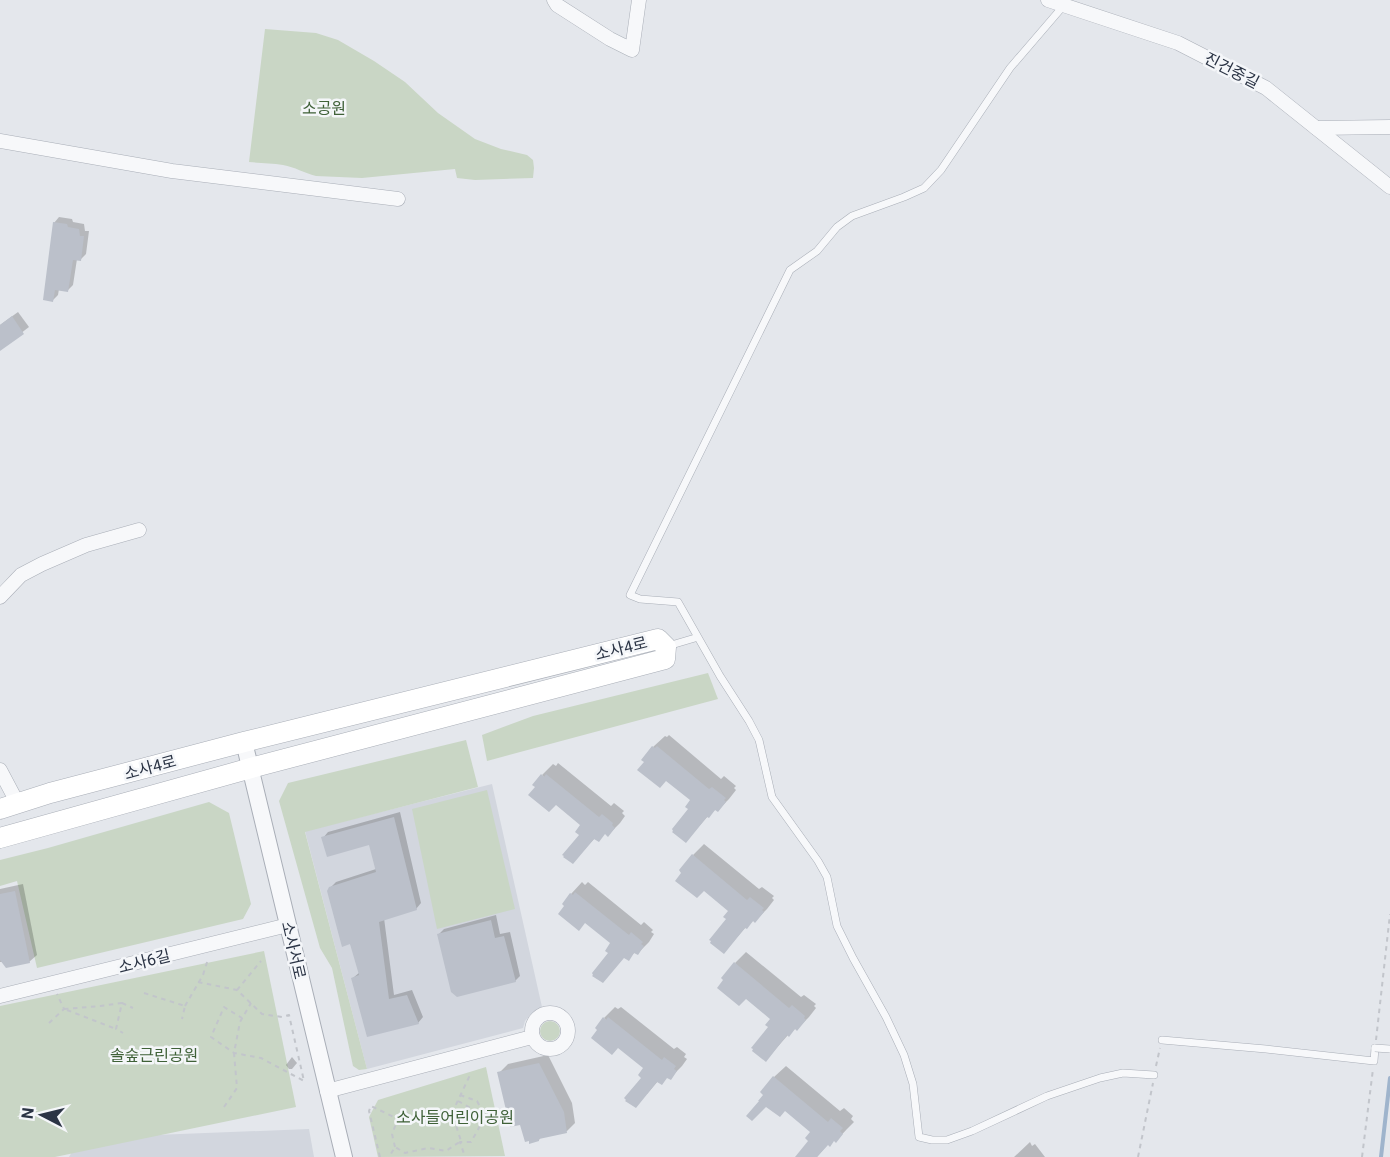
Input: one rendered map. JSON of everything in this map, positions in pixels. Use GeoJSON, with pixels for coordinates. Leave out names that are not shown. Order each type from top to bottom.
{"type":"FeatureCollection","features":[{"type":"Feature","properties":{"kind":"main road","name":"소사4로"},"geometry":{"type":"LineString","coordinates":[[0,838],[251,768],[665,659],[666,647],[658,639],[244,742],[50,793],[9,807]]}},
{"type":"Feature","properties":{"kind":"street"},"geometry":{"type":"LineString","coordinates":[[554,0],[557,5],[610,39],[632,50],[639,0]]}},
{"type":"Feature","properties":{"kind":"street","name":"진건중길"},"geometry":{"type":"LineString","coordinates":[[1048,0],[1066,3],[1178,43],[1266,88],[1390,187]]}},
{"type":"Feature","properties":{"kind":"street"},"geometry":{"type":"LineString","coordinates":[[1316,128],[1390,127]]}},
{"type":"Feature","properties":{"kind":"street"},"geometry":{"type":"LineString","coordinates":[[0,141],[172,171],[398,199]]}},
{"type":"Feature","properties":{"kind":"street"},"geometry":{"type":"LineString","coordinates":[[0,597],[21,575],[42,564],[86,545],[139,530]]}},
{"type":"Feature","properties":{"kind":"street","name":"소사서로"},"geometry":{"type":"LineString","coordinates":[[244,742],[344,1157]]}},
{"type":"Feature","properties":{"kind":"street"},"geometry":{"type":"LineString","coordinates":[[0,770],[9,807]]}},
{"type":"Feature","properties":{"kind":"street","name":"소사6길"},"geometry":{"type":"LineString","coordinates":[[0,996],[288,926]]}},
{"type":"Feature","properties":{"kind":"street"},"geometry":{"type":"LineString","coordinates":[[327,1091],[532,1037]]}},
{"type":"Feature","properties":{"kind":"lane"},"geometry":{"type":"LineString","coordinates":[[1066,3],[1010,68],[941,170],[924,188],[852,216],[837,227],[817,251],[790,270],[630,595],[678,602],[720,676],[749,721],[759,740],[772,797],[818,861],[826,877],[837,926],[904,1055],[913,1084],[919,1137],[947,1140],[972,1131],[1047,1096],[1100,1078],[1123,1073],[1154,1075]]}},
{"type":"Feature","properties":{"kind":"lane"},"geometry":{"type":"LineString","coordinates":[[666,647],[695,638]]}},
{"type":"Feature","properties":{"kind":"lane"},"geometry":{"type":"LineString","coordinates":[[1162,1040],[1374,1061],[1375,1048],[1390,1050]]}},
{"type":"Feature","properties":{"kind":"path"},"geometry":{"type":"LineString","coordinates":[[1362,1157],[1390,914]]}},
{"type":"Feature","properties":{"kind":"path"},"geometry":{"type":"LineString","coordinates":[[182,1019],[185,1006],[208,959]]}},
{"type":"Feature","properties":{"kind":"path"},"geometry":{"type":"LineString","coordinates":[[237,990],[261,961]]}},
{"type":"Feature","properties":{"kind":"path"},"geometry":{"type":"LineString","coordinates":[[198,982],[237,990],[262,1014],[282,1017],[289,1015],[304,1081],[261,1058],[234,1053],[211,1037],[224,1007],[242,1018]]}},
{"type":"Feature","properties":{"kind":"path"},"geometry":{"type":"LineString","coordinates":[[55,988],[64,1009],[123,1033]]}},
{"type":"Feature","properties":{"kind":"path"},"geometry":{"type":"LineString","coordinates":[[144,993],[185,1006]]}},
{"type":"Feature","properties":{"kind":"path"},"geometry":{"type":"LineString","coordinates":[[116,1029],[122,1003]]}},
{"type":"Feature","properties":{"kind":"path"},"geometry":{"type":"LineString","coordinates":[[49,1023],[64,1009],[122,1003],[133,1008]]}},
{"type":"Feature","properties":{"kind":"path"},"geometry":{"type":"LineString","coordinates":[[224,1107],[237,1088],[234,1053],[242,1018],[251,1003]]}},
{"type":"Feature","properties":{"kind":"path"},"geometry":{"type":"LineString","coordinates":[[1138,1157],[1162,1040]]}},
{"type":"Feature","properties":{"kind":"path"},"geometry":{"type":"LineString","coordinates":[[465,1157],[452,1113],[470,1075]]}},
{"type":"Feature","properties":{"kind":"path"},"geometry":{"type":"LineString","coordinates":[[395,1147],[405,1153],[428,1148],[446,1152],[460,1142],[471,1142],[483,1112],[477,1101],[460,1095]]}},
{"type":"Feature","properties":{"kind":"path"},"geometry":{"type":"LineString","coordinates":[[458,1101],[472,1109],[480,1124]]}},
{"type":"Feature","properties":{"kind":"path"},"geometry":{"type":"LineString","coordinates":[[380,1157],[369,1111],[371,1106],[398,1119]]}},
{"type":"Feature","properties":{"kind":"path"},"geometry":{"type":"LineString","coordinates":[[390,1157],[395,1147],[392,1134],[398,1119],[411,1112],[452,1113]]}},
{"type":"Feature","properties":{"kind":"shaded area"},"geometry":{"type":"Polygon","coordinates":[[[492,784],[542,1007],[532,1013],[525,1021],[523,1028],[367,1069],[305,831],[492,784]]]}},
{"type":"Feature","properties":{"kind":"shaded area"},"geometry":{"type":"Polygon","coordinates":[[[309,1129],[314,1157],[69,1157],[80,1138],[309,1129]]]}},
{"type":"Feature","properties":{"kind":"green space","name":"소공원"},"geometry":{"type":"Polygon","coordinates":[[[265,29],[316,33],[338,40],[405,82],[438,113],[475,139],[501,149],[527,155],[533,160],[533,178],[475,180],[457,178],[455,169],[362,178],[316,176],[283,165],[249,162],[265,29]]]}},
{"type":"Feature","properties":{"kind":"green space"},"geometry":{"type":"Polygon","coordinates":[[[708,673],[718,699],[487,761],[482,735],[533,716],[708,673]]]}},
{"type":"Feature","properties":{"kind":"green space"},"geometry":{"type":"Polygon","coordinates":[[[466,740],[478,787],[305,832],[367,1069],[359,1070],[353,1066],[332,968],[320,948],[279,801],[288,783],[466,740]]]}},
{"type":"Feature","properties":{"kind":"green space"},"geometry":{"type":"Polygon","coordinates":[[[487,790],[515,909],[437,929],[412,809],[487,790]]]}},
{"type":"Feature","properties":{"kind":"green space"},"geometry":{"type":"Polygon","coordinates":[[[209,802],[229,813],[251,904],[243,919],[37,968],[17,881],[0,886],[0,860],[209,802]]]}},
{"type":"Feature","properties":{"kind":"green space","name":"솔숲근린공원"},"geometry":{"type":"Polygon","coordinates":[[[264,951],[296,1107],[55,1157],[0,1157],[0,1006],[264,951]]]}},
{"type":"Feature","properties":{"kind":"green space"},"geometry":{"type":"Polygon","coordinates":[[[546,1021],[554,1021],[560,1027],[560,1035],[554,1041],[546,1041],[540,1035],[540,1027],[546,1021]]]}},
{"type":"Feature","properties":{"kind":"green space","name":"소사들어린이공원"},"geometry":{"type":"Polygon","coordinates":[[[486,1067],[505,1156],[378,1157],[369,1117],[378,1100],[486,1067]]]}},
{"type":"Feature","properties":{"kind":"building"},"geometry":{"type":"Polygon","coordinates":[[[53,222],[79,229],[80,236],[84,236],[81,261],[73,260],[68,292],[55,290],[53,302],[43,300],[53,222]]]}},
{"type":"Feature","properties":{"kind":"building"},"geometry":{"type":"Polygon","coordinates":[[[12,316],[24,334],[0,351],[0,325],[12,316]]]}},
{"type":"Feature","properties":{"kind":"building"},"geometry":{"type":"Polygon","coordinates":[[[652,746],[655,748],[657,746],[709,789],[712,787],[726,798],[724,800],[726,802],[718,812],[715,810],[709,818],[707,817],[686,843],[672,832],[672,829],[688,809],[685,807],[690,800],[666,781],[660,788],[637,770],[644,762],[641,760],[652,746]]]}},
{"type":"Feature","properties":{"kind":"building"},"geometry":{"type":"Polygon","coordinates":[[[541,774],[544,777],[546,774],[599,817],[602,814],[613,823],[615,828],[608,837],[605,834],[599,842],[594,839],[573,864],[562,855],[579,835],[575,832],[580,825],[556,805],[549,812],[528,795],[535,787],[532,785],[541,774]]]}},
{"type":"Feature","properties":{"kind":"building"},"geometry":{"type":"Polygon","coordinates":[[[394,817],[417,910],[379,922],[389,999],[407,995],[419,1024],[367,1037],[351,978],[359,975],[350,944],[342,947],[327,891],[329,887],[376,872],[369,845],[327,857],[321,837],[394,817]]]}},
{"type":"Feature","properties":{"kind":"building"},"geometry":{"type":"Polygon","coordinates":[[[692,854],[747,900],[750,897],[764,908],[762,910],[764,912],[755,923],[753,921],[747,929],[745,928],[724,954],[709,940],[726,919],[723,917],[728,911],[704,891],[697,898],[675,881],[681,873],[679,870],[692,854]]]}},
{"type":"Feature","properties":{"kind":"building"},"geometry":{"type":"Polygon","coordinates":[[[15,891],[30,963],[6,968],[0,960],[0,894],[15,891]]]}},
{"type":"Feature","properties":{"kind":"building"},"geometry":{"type":"Polygon","coordinates":[[[575,892],[629,935],[631,932],[643,942],[641,944],[644,946],[638,955],[634,953],[629,961],[624,958],[603,983],[592,976],[592,973],[608,953],[605,951],[610,943],[585,923],[579,931],[558,914],[570,893],[573,895],[575,892]]]}},
{"type":"Feature","properties":{"kind":"building"},"geometry":{"type":"Polygon","coordinates":[[[491,920],[495,938],[504,936],[516,982],[457,997],[451,992],[437,934],[491,920]]]}},
{"type":"Feature","properties":{"kind":"building"},"geometry":{"type":"Polygon","coordinates":[[[734,962],[789,1008],[792,1005],[805,1016],[806,1020],[797,1031],[795,1029],[789,1037],[787,1035],[766,1062],[751,1048],[768,1027],[765,1025],[770,1019],[746,999],[739,1006],[717,988],[723,980],[721,978],[734,962]]]}},
{"type":"Feature","properties":{"kind":"building"},"geometry":{"type":"Polygon","coordinates":[[[603,1017],[606,1020],[608,1017],[662,1060],[664,1057],[676,1066],[674,1069],[677,1071],[671,1080],[667,1078],[662,1085],[657,1082],[636,1108],[624,1098],[641,1078],[638,1075],[643,1068],[618,1048],[612,1055],[591,1038],[603,1017]]]}},
{"type":"Feature","properties":{"kind":"building"},"geometry":{"type":"Polygon","coordinates":[[[539,1063],[564,1112],[567,1133],[539,1139],[529,1144],[529,1141],[525,1142],[520,1125],[510,1127],[497,1072],[539,1063]]]}},
{"type":"Feature","properties":{"kind":"building"},"geometry":{"type":"Polygon","coordinates":[[[773,1076],[828,1122],[831,1118],[843,1128],[840,1131],[843,1134],[836,1143],[834,1141],[830,1147],[828,1145],[817,1157],[795,1157],[808,1141],[805,1138],[810,1132],[785,1111],[780,1117],[766,1107],[752,1121],[746,1116],[759,1101],[763,1095],[760,1092],[773,1076]]]}},
{"type":"Feature","properties":{"kind":"waterway"},"geometry":{"type":"LineString","coordinates":[[1381,1157],[1390,1078]]}}]}
